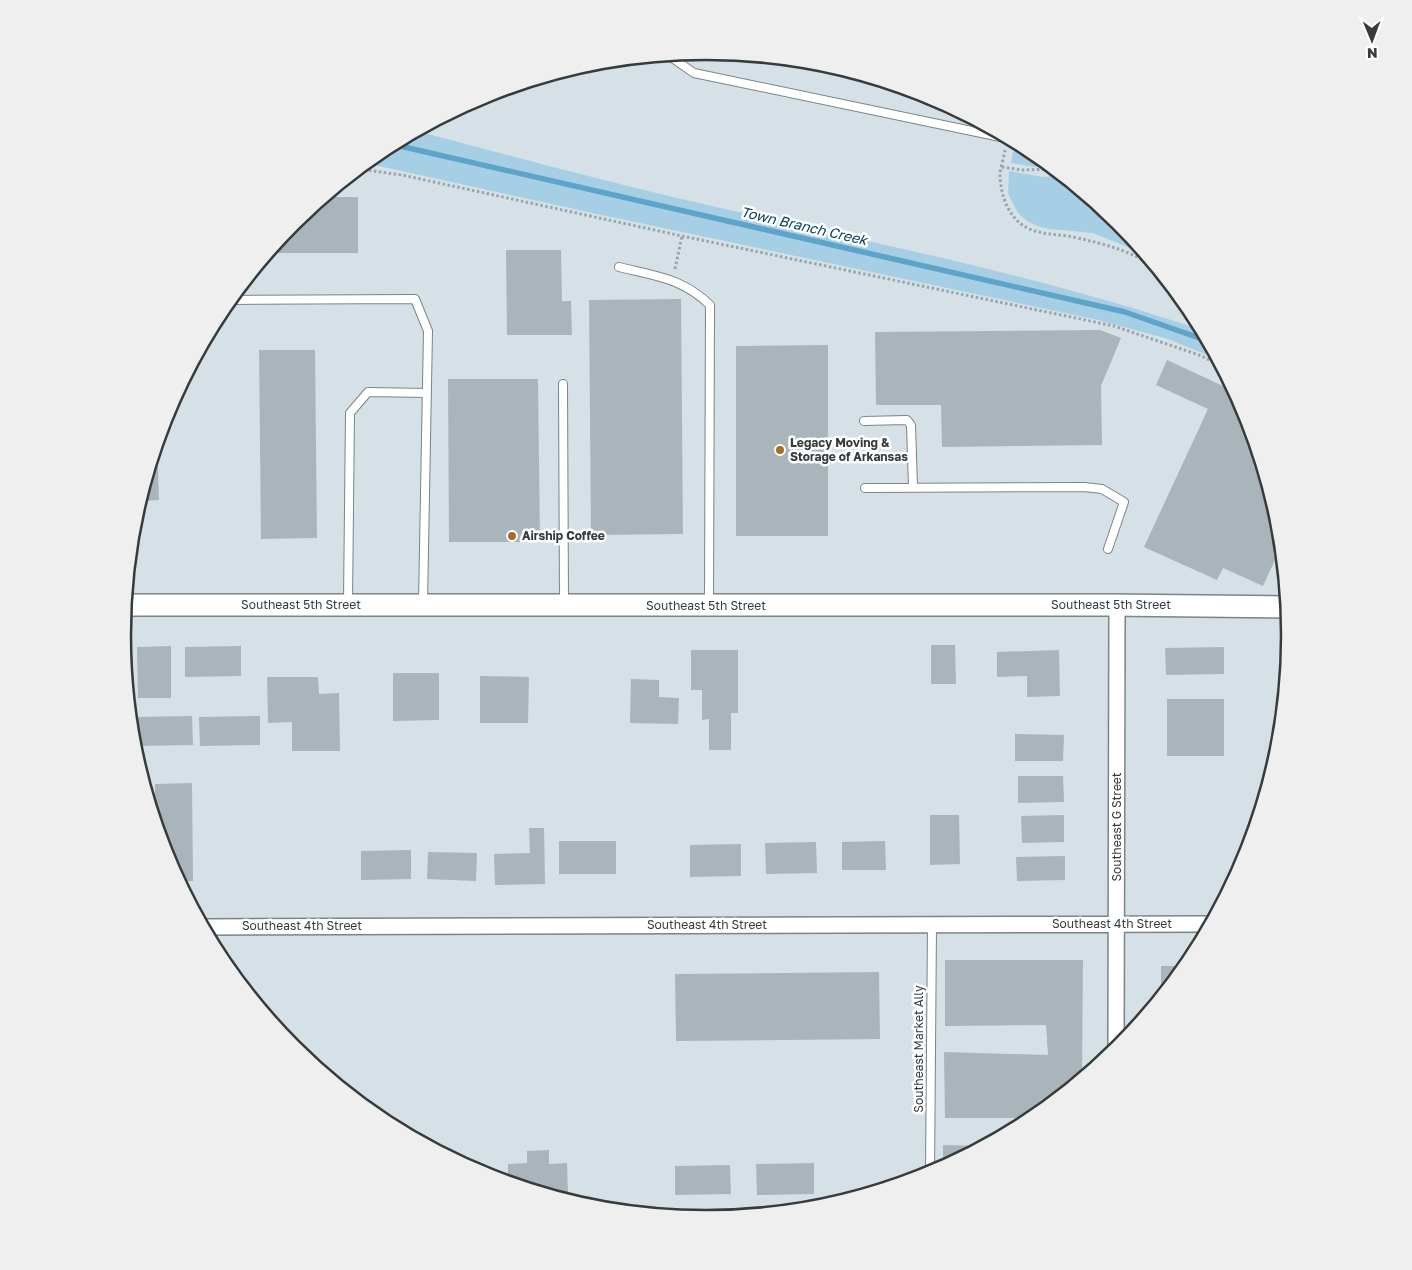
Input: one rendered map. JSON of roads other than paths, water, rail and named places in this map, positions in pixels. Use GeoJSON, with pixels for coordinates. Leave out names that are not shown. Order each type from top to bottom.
{"type":"FeatureCollection","features":[{"type":"Feature","properties":{"kind":"street","name":"Southeast 5th Street"},"geometry":{"type":"LineString","coordinates":[[132,604],[564,606],[1117,605],[1280,607]]}},
{"type":"Feature","properties":{"kind":"street","name":"Southeast G Street"},"geometry":{"type":"LineString","coordinates":[[1116,1039],[1117,605]]}},
{"type":"Feature","properties":{"kind":"street","name":"Southeast 4th Street"},"geometry":{"type":"LineString","coordinates":[[211,927],[1203,924]]}},
{"type":"Feature","properties":{"kind":"lane"},"geometry":{"type":"LineString","coordinates":[[676,61],[694,73],[990,135]]}},
{"type":"Feature","properties":{"kind":"lane"},"geometry":{"type":"LineString","coordinates":[[619,267],[673,280],[698,293],[710,305],[709,606]]}},
{"type":"Feature","properties":{"kind":"lane"},"geometry":{"type":"LineString","coordinates":[[239,300],[415,299],[428,331],[423,605]]}},
{"type":"Feature","properties":{"kind":"lane"},"geometry":{"type":"LineString","coordinates":[[563,384],[564,606]]}},
{"type":"Feature","properties":{"kind":"lane"},"geometry":{"type":"LineString","coordinates":[[348,605],[350,413],[368,392],[426,393]]}},
{"type":"Feature","properties":{"kind":"lane"},"geometry":{"type":"LineString","coordinates":[[864,421],[907,420],[911,425],[913,487]]}},
{"type":"Feature","properties":{"kind":"lane"},"geometry":{"type":"LineString","coordinates":[[865,488],[1084,487],[1102,489],[1124,502],[1108,549]]}},
{"type":"Feature","properties":{"kind":"lane","name":"Southeast Market Ally"},"geometry":{"type":"LineString","coordinates":[[930,1164],[932,925]]}},
{"type":"Feature","properties":{"kind":"waterway","name":"Town Branch Creek"},"geometry":{"type":"LineString","coordinates":[[403,147],[1125,312],[1197,337]]}},
{"type":"Feature","properties":{"kind":"place","name":"Legacy Moving & Storage of Arkansas"},"geometry":{"type":"Point","coordinates":[780,450]}},
{"type":"Feature","properties":{"kind":"place","name":"Airship Coffee"},"geometry":{"type":"Point","coordinates":[512,536]}}]}
